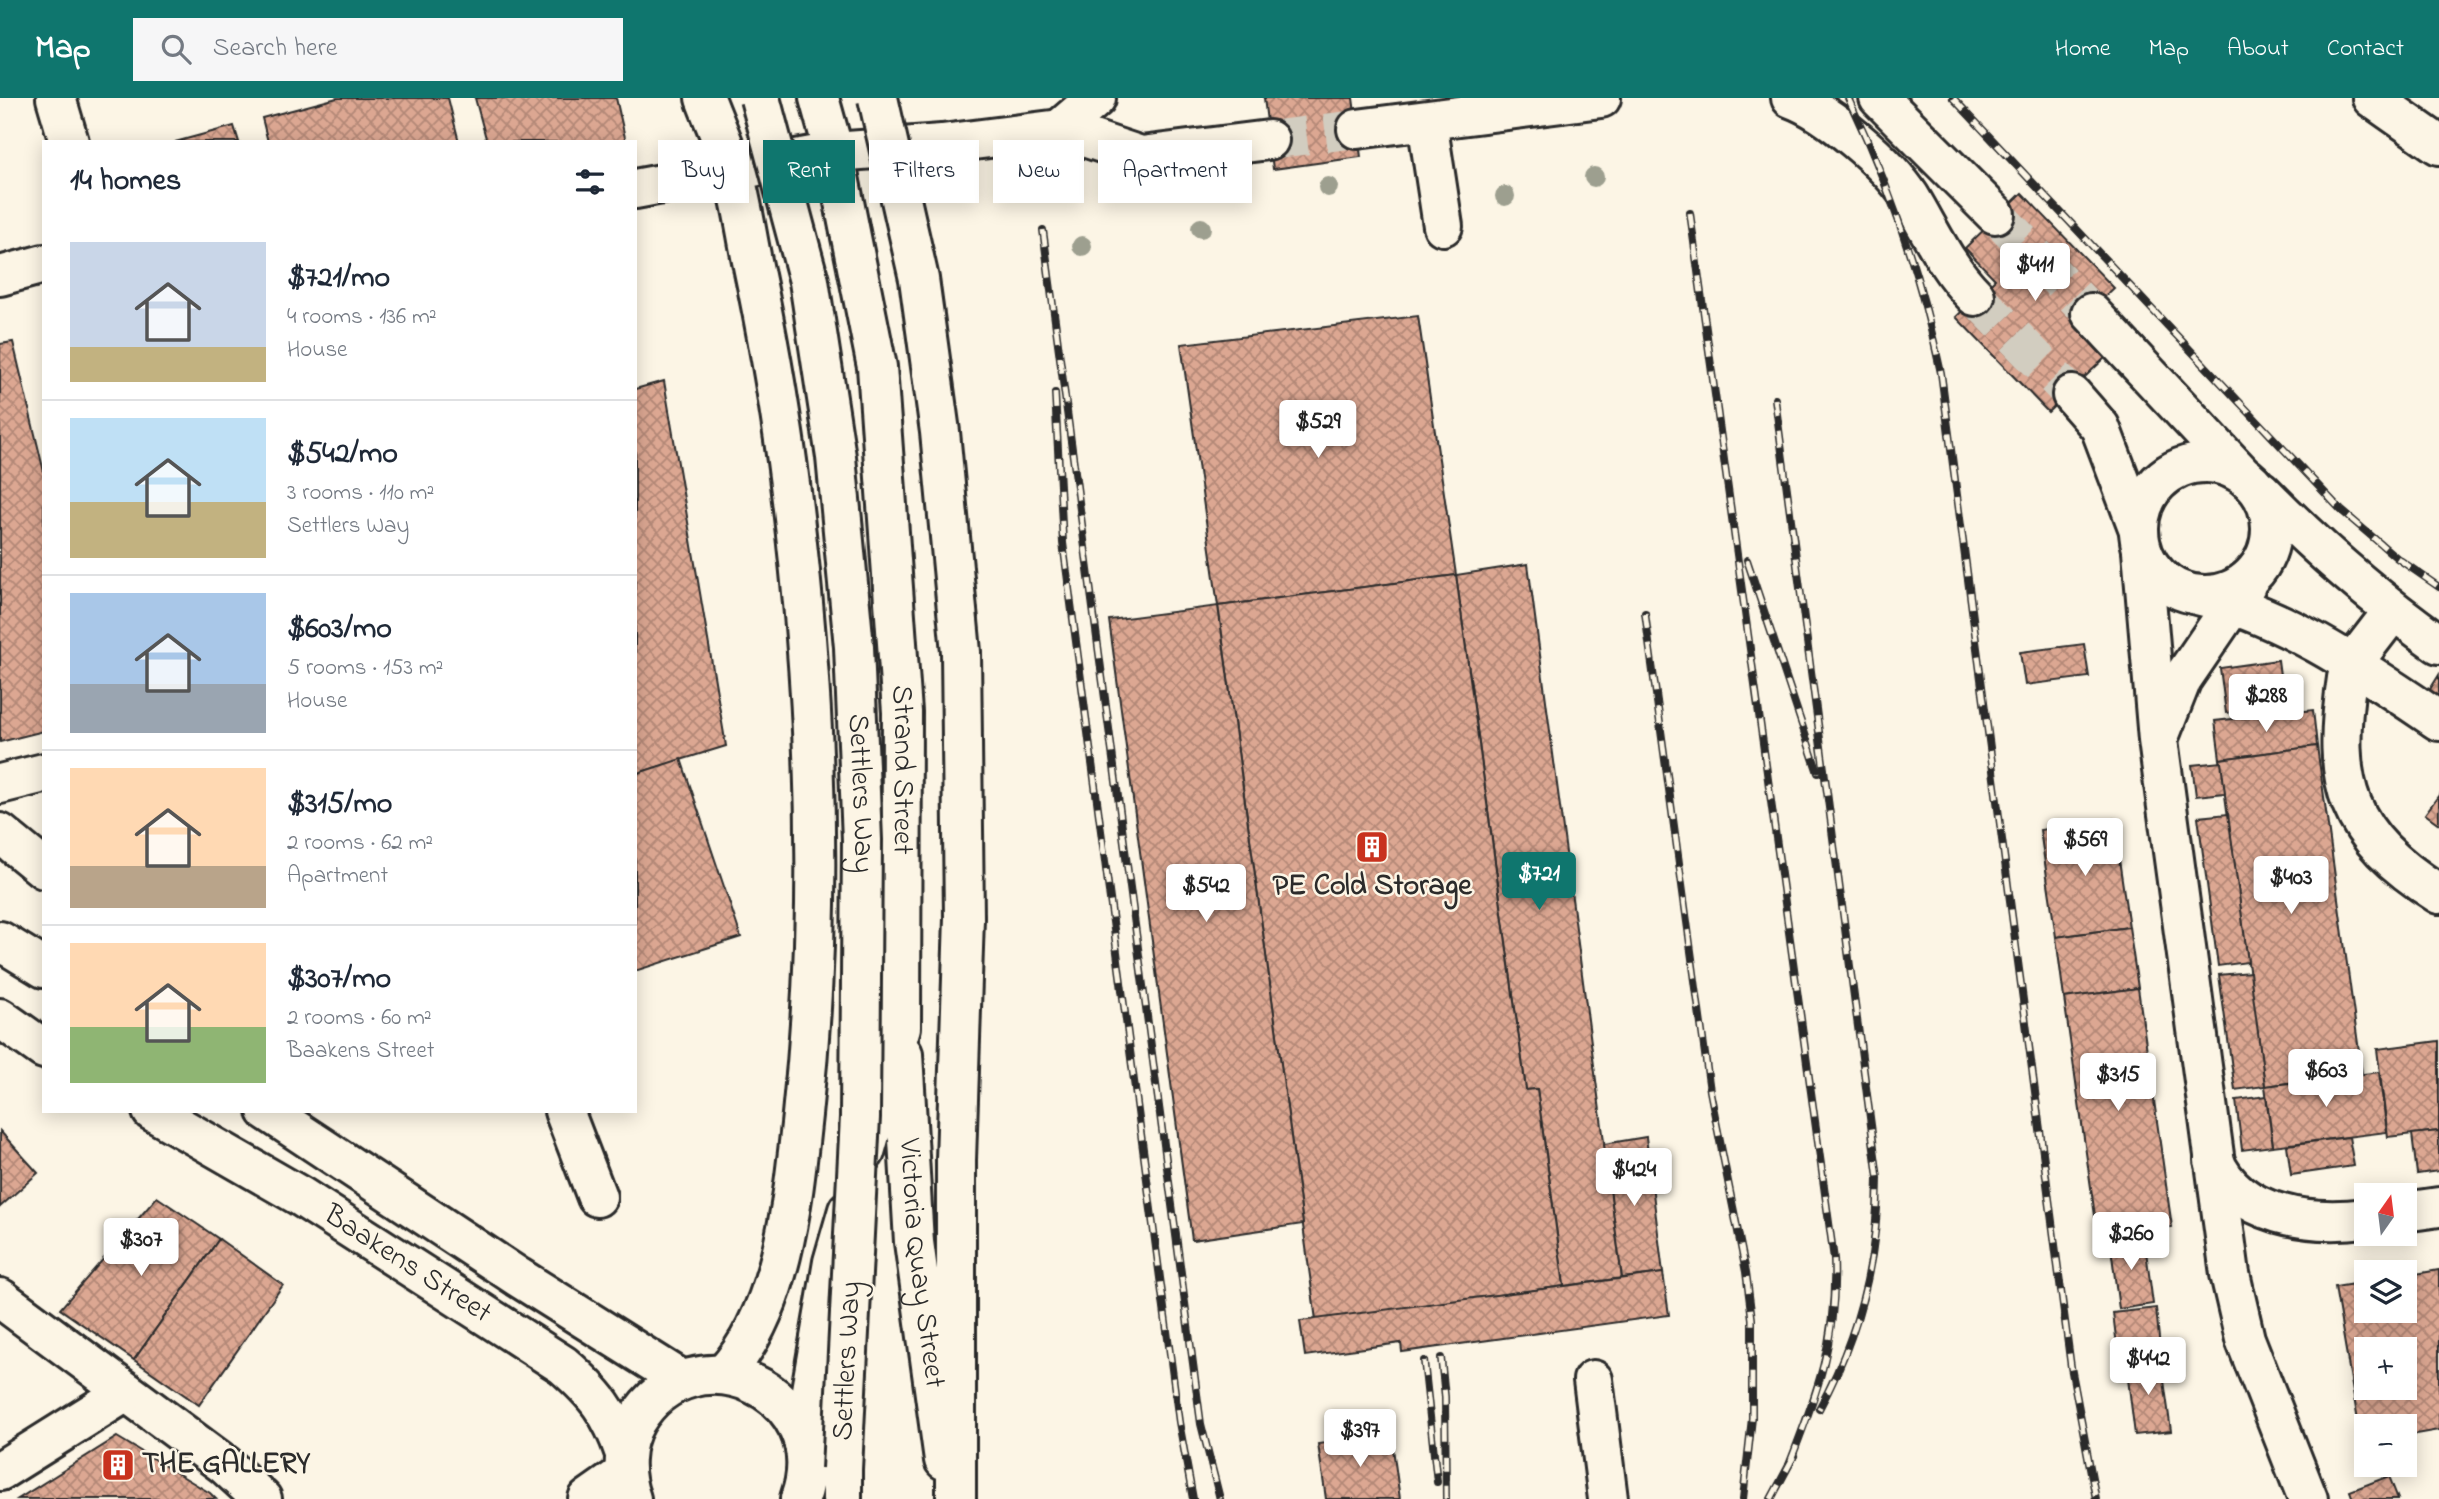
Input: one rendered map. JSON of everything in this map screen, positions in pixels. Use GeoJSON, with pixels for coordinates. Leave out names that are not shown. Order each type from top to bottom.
{"type":"FeatureCollection","features":[{"type":"Feature","properties":{"kind":"main road"},"geometry":{"type":"LineString","coordinates":[[56,98],[68,140]]}},
{"type":"Feature","properties":{"kind":"main road"},"geometry":{"type":"LineString","coordinates":[[705,98],[721,140]]}},
{"type":"Feature","properties":{"kind":"main road","name":"Settlers Way"},"geometry":{"type":"LineString","coordinates":[[760,98],[809,281],[836,457],[854,646],[862,840],[860,1117],[842,1499]]}},
{"type":"Feature","properties":{"kind":"main road","name":"Strand Street"},"geometry":{"type":"LineString","coordinates":[[819,98],[831,140]]}},
{"type":"Feature","properties":{"kind":"main road"},"geometry":{"type":"LineString","coordinates":[[878,98],[919,279],[940,432],[961,652],[964,918],[956,1160],[956,1499]]}},
{"type":"Feature","properties":{"kind":"main road"},"geometry":{"type":"LineString","coordinates":[[1060,129],[1097,98]]}},
{"type":"Feature","properties":{"kind":"main road"},"geometry":{"type":"LineString","coordinates":[[1357,129],[1601,98]]}},
{"type":"Feature","properties":{"kind":"main road"},"geometry":{"type":"LineString","coordinates":[[1791,98],[1820,112],[1892,176],[1908,194],[1943,258],[1975,296]]}},
{"type":"Feature","properties":{"kind":"main road"},"geometry":{"type":"LineString","coordinates":[[1879,98],[1994,214]]}},
{"type":"Feature","properties":{"kind":"main road"},"geometry":{"type":"LineString","coordinates":[[2372,98],[2439,145]]}},
{"type":"Feature","properties":{"kind":"main road"},"geometry":{"type":"LineString","coordinates":[[1427,121],[1443,226]]}},
{"type":"Feature","properties":{"kind":"main road"},"geometry":{"type":"LineString","coordinates":[[855,150],[942,144],[1060,129],[1141,156],[1269,140]]}},
{"type":"Feature","properties":{"kind":"main road"},"geometry":{"type":"LineString","coordinates":[[637,189],[658,185]]}},
{"type":"Feature","properties":{"kind":"main road"},"geometry":{"type":"LineString","coordinates":[[724,1374],[742,1354],[756,1331],[782,1248],[796,1172],[810,1042],[816,913],[814,765],[803,583],[776,377],[740,203]]}},
{"type":"Feature","properties":{"kind":"main road","name":"Strand Street"},"geometry":{"type":"LineString","coordinates":[[803,1437],[833,1262],[901,1027],[902,712],[877,367],[844,203]]}},
{"type":"Feature","properties":{"kind":"main road"},"geometry":{"type":"LineString","coordinates":[[0,276],[42,265]]}},
{"type":"Feature","properties":{"kind":"main road"},"geometry":{"type":"LineString","coordinates":[[2091,313],[2318,549],[2393,611],[2439,643]]}},
{"type":"Feature","properties":{"kind":"main road"},"geometry":{"type":"LineString","coordinates":[[2072,395],[2100,427],[2152,569],[2168,583],[2186,592],[2232,603],[2353,663],[2439,721]]}},
{"type":"Feature","properties":{"kind":"main road"},"geometry":{"type":"LineString","coordinates":[[2158,740],[2182,678],[2260,566],[2269,546],[2272,523],[2249,480],[2213,463],[2190,465],[2169,473],[2152,488],[2142,508],[2140,540],[2158,740],[2236,1310],[2308,1499]]}},
{"type":"Feature","properties":{"kind":"main road"},"geometry":{"type":"LineString","coordinates":[[2186,592],[2207,595],[2227,592],[2245,581],[2260,566]]}},
{"type":"Feature","properties":{"kind":"main road"},"geometry":{"type":"LineString","coordinates":[[2393,611],[2353,663],[2347,678],[2344,779],[2353,811],[2385,856],[2439,894]]}},
{"type":"Feature","properties":{"kind":"main road"},"geometry":{"type":"LineString","coordinates":[[0,784],[42,774]]}},
{"type":"Feature","properties":{"kind":"main road"},"geometry":{"type":"LineString","coordinates":[[0,833],[42,867]]}},
{"type":"Feature","properties":{"kind":"main road"},"geometry":{"type":"LineString","coordinates":[[0,941],[42,967]]}},
{"type":"Feature","properties":{"kind":"main road"},"geometry":{"type":"LineString","coordinates":[[0,1018],[42,1048]]}},
{"type":"Feature","properties":{"kind":"main road","name":"Victoria Quay Street"},"geometry":{"type":"LineString","coordinates":[[901,1027],[914,1242],[949,1499]]}},
{"type":"Feature","properties":{"kind":"main road","name":"Baakens Street"},"geometry":{"type":"LineString","coordinates":[[155,1113],[300,1196],[563,1366],[593,1392],[614,1422],[627,1475]]}},
{"type":"Feature","properties":{"kind":"main road","name":"Baakens Street"},"geometry":{"type":"LineString","coordinates":[[270,1113],[518,1277],[682,1380]]}},
{"type":"Feature","properties":{"kind":"main road"},"geometry":{"type":"LineString","coordinates":[[565,1113],[597,1197]]}},
{"type":"Feature","properties":{"kind":"main road"},"geometry":{"type":"LineString","coordinates":[[2214,1158],[2221,1178],[2233,1191],[2278,1211],[2311,1221],[2354,1219]]}},
{"type":"Feature","properties":{"kind":"main road"},"geometry":{"type":"LineString","coordinates":[[2417,1210],[2439,1207]]}},
{"type":"Feature","properties":{"kind":"main road"},"geometry":{"type":"LineString","coordinates":[[0,1298],[225,1465],[262,1499]]}},
{"type":"Feature","properties":{"kind":"main road"},"geometry":{"type":"LineString","coordinates":[[588,1499],[627,1475],[631,1430],[643,1409],[661,1392],[682,1380],[724,1374],[750,1381],[773,1394],[791,1413],[803,1437],[807,1467],[800,1499]]}},
{"type":"Feature","properties":{"kind":"main road"},"geometry":{"type":"LineString","coordinates":[[1593,1380],[1608,1499]]}},
{"type":"Feature","properties":{"kind":"main road"},"geometry":{"type":"LineString","coordinates":[[0,1471],[126,1392]]}},
{"type":"Feature","properties":{"kind":"building"},"geometry":{"type":"Polygon","coordinates":[[[337,98],[448,98],[458,140],[268,140],[262,118],[337,98]]]}},
{"type":"Feature","properties":{"kind":"building"},"geometry":{"type":"Polygon","coordinates":[[[475,98],[616,98],[626,140],[486,140],[475,98]]]}},
{"type":"Feature","properties":{"kind":"building"},"geometry":{"type":"Polygon","coordinates":[[[1264,98],[1353,98],[1361,157],[1273,169],[1264,98]]]}},
{"type":"Feature","properties":{"kind":"building"},"geometry":{"type":"Polygon","coordinates":[[[234,126],[238,140],[182,140],[234,126]]]}},
{"type":"Feature","properties":{"kind":"building"},"geometry":{"type":"Polygon","coordinates":[[[2022,193],[2114,288],[2076,324],[2107,356],[2048,412],[1956,317],[1995,279],[1965,248],[2022,193]]]}},
{"type":"Feature","properties":{"kind":"building"},"geometry":{"type":"Polygon","coordinates":[[[1418,316],[1456,575],[1218,606],[1181,344],[1418,316]]]}},
{"type":"Feature","properties":{"kind":"building"},"geometry":{"type":"Polygon","coordinates":[[[13,342],[42,464],[42,732],[0,742],[0,344],[13,342]]]}},
{"type":"Feature","properties":{"kind":"building"},"geometry":{"type":"Polygon","coordinates":[[[664,381],[726,746],[637,773],[637,388],[664,381]]]}},
{"type":"Feature","properties":{"kind":"building"},"geometry":{"type":"Polygon","coordinates":[[[1528,564],[1622,1278],[1564,1286],[1537,1089],[1526,1090],[1456,575],[1528,564]]]}},
{"type":"Feature","properties":{"kind":"building","name":"PE Cold Storage"},"geometry":{"type":"Polygon","coordinates":[[[1456,575],[1526,1090],[1537,1089],[1564,1286],[1316,1320],[1218,606],[1456,575]]]}},
{"type":"Feature","properties":{"kind":"building"},"geometry":{"type":"Polygon","coordinates":[[[1218,606],[1303,1224],[1192,1240],[1109,620],[1218,606]]]}},
{"type":"Feature","properties":{"kind":"building"},"geometry":{"type":"Polygon","coordinates":[[[2084,644],[2089,677],[2025,685],[2020,652],[2084,644]]]}},
{"type":"Feature","properties":{"kind":"building"},"geometry":{"type":"Polygon","coordinates":[[[2278,660],[2284,706],[2226,713],[2220,668],[2278,660]]]}},
{"type":"Feature","properties":{"kind":"building"},"geometry":{"type":"Polygon","coordinates":[[[2439,675],[2439,698],[2429,691],[2439,675]]]}},
{"type":"Feature","properties":{"kind":"building"},"geometry":{"type":"Polygon","coordinates":[[[2313,710],[2317,746],[2220,759],[2215,721],[2313,710]]]}},
{"type":"Feature","properties":{"kind":"building"},"geometry":{"type":"Polygon","coordinates":[[[2317,746],[2362,1073],[2265,1086],[2220,759],[2317,746]]]}},
{"type":"Feature","properties":{"kind":"building"},"geometry":{"type":"Polygon","coordinates":[[[681,759],[741,937],[637,970],[637,773],[681,759]]]}},
{"type":"Feature","properties":{"kind":"building"},"geometry":{"type":"Polygon","coordinates":[[[2221,762],[2225,793],[2196,796],[2192,765],[2221,762]]]}},
{"type":"Feature","properties":{"kind":"building"},"geometry":{"type":"Polygon","coordinates":[[[2439,795],[2439,824],[2425,814],[2439,795]]]}},
{"type":"Feature","properties":{"kind":"building"},"geometry":{"type":"Polygon","coordinates":[[[2228,814],[2248,962],[2218,966],[2198,817],[2228,814]]]}},
{"type":"Feature","properties":{"kind":"building"},"geometry":{"type":"Polygon","coordinates":[[[2113,819],[2129,927],[2056,937],[2040,830],[2113,819]]]}},
{"type":"Feature","properties":{"kind":"building"},"geometry":{"type":"Polygon","coordinates":[[[2129,927],[2138,988],[2064,998],[2056,937],[2129,927]]]}},
{"type":"Feature","properties":{"kind":"building"},"geometry":{"type":"Polygon","coordinates":[[[2250,972],[2265,1086],[2235,1090],[2219,975],[2250,972]]]}},
{"type":"Feature","properties":{"kind":"building"},"geometry":{"type":"Polygon","coordinates":[[[2138,988],[2172,1227],[2098,1237],[2064,998],[2138,988]]]}},
{"type":"Feature","properties":{"kind":"building"},"geometry":{"type":"Polygon","coordinates":[[[2439,1041],[2439,1131],[2388,1137],[2377,1049],[2439,1041]]]}},
{"type":"Feature","properties":{"kind":"building"},"geometry":{"type":"Polygon","coordinates":[[[2379,1072],[2387,1132],[2273,1146],[2265,1086],[2379,1072]]]}},
{"type":"Feature","properties":{"kind":"building"},"geometry":{"type":"Polygon","coordinates":[[[2266,1096],[2273,1146],[2242,1150],[2236,1100],[2266,1096]]]}},
{"type":"Feature","properties":{"kind":"building"},"geometry":{"type":"Polygon","coordinates":[[[0,1131],[38,1173],[0,1207],[0,1131]]]}},
{"type":"Feature","properties":{"kind":"building"},"geometry":{"type":"Polygon","coordinates":[[[2439,1131],[2439,1171],[2417,1174],[2412,1134],[2439,1131]]]}},
{"type":"Feature","properties":{"kind":"building"},"geometry":{"type":"Polygon","coordinates":[[[1646,1137],[1663,1273],[1622,1278],[1604,1144],[1646,1137]]]}},
{"type":"Feature","properties":{"kind":"building"},"geometry":{"type":"Polygon","coordinates":[[[2349,1137],[2354,1166],[2291,1175],[2287,1145],[2349,1137]]]}},
{"type":"Feature","properties":{"kind":"building"},"geometry":{"type":"Polygon","coordinates":[[[157,1197],[219,1239],[134,1360],[60,1309],[157,1197]]]}},
{"type":"Feature","properties":{"kind":"building"},"geometry":{"type":"Polygon","coordinates":[[[2144,1236],[2153,1304],[2119,1309],[2110,1240],[2144,1236]]]}},
{"type":"Feature","properties":{"kind":"building"},"geometry":{"type":"Polygon","coordinates":[[[219,1239],[283,1285],[199,1405],[134,1360],[219,1239]]]}},
{"type":"Feature","properties":{"kind":"building"},"geometry":{"type":"Polygon","coordinates":[[[2439,1270],[2439,1430],[2417,1434],[2417,1414],[2357,1414],[2354,1400],[2417,1400],[2417,1337],[2354,1337],[2354,1397],[2335,1287],[2354,1284],[2354,1323],[2417,1323],[2417,1274],[2439,1270]]]}},
{"type":"Feature","properties":{"kind":"building"},"geometry":{"type":"Polygon","coordinates":[[[1663,1273],[1669,1315],[1402,1352],[1401,1343],[1305,1356],[1300,1321],[1663,1273]]]}},
{"type":"Feature","properties":{"kind":"building"},"geometry":{"type":"Polygon","coordinates":[[[2156,1308],[2161,1358],[2119,1363],[2113,1313],[2156,1308]]]}},
{"type":"Feature","properties":{"kind":"building"},"geometry":{"type":"Polygon","coordinates":[[[2161,1359],[2171,1431],[2135,1435],[2126,1363],[2161,1359]]]}},
{"type":"Feature","properties":{"kind":"building"},"geometry":{"type":"Polygon","coordinates":[[[1391,1434],[1400,1499],[1326,1499],[1318,1444],[1391,1434]]]}},
{"type":"Feature","properties":{"kind":"building","name":"THE GALLERY"},"geometry":{"type":"Polygon","coordinates":[[[117,1437],[216,1499],[18,1499],[117,1437]]]}},
{"type":"Feature","properties":{"kind":"building"},"geometry":{"type":"Polygon","coordinates":[[[2389,1477],[2398,1499],[2353,1499],[2350,1491],[2389,1477]]]}},
{"type":"Feature","properties":{"kind":"tunnel"},"geometry":{"type":"LineString","coordinates":[[1269,140],[1357,129]]}},
{"type":"Feature","properties":{"kind":"tunnel"},"geometry":{"type":"LineString","coordinates":[[1995,214],[2091,313]]}},
{"type":"Feature","properties":{"kind":"tunnel"},"geometry":{"type":"LineString","coordinates":[[1975,296],[2072,395]]}},
{"type":"Feature","properties":{"kind":"railway"},"geometry":{"type":"LineString","coordinates":[[1848,98],[1903,233],[1924,302],[1941,373],[2071,1367],[2096,1499]]}},
{"type":"Feature","properties":{"kind":"railway"},"geometry":{"type":"LineString","coordinates":[[1953,98],[2341,510],[2397,558],[2439,587]]}},
{"type":"Feature","properties":{"kind":"railway"},"geometry":{"type":"LineString","coordinates":[[1690,213],[1834,1259],[1832,1315],[1824,1365],[1789,1465]]}},
{"type":"Feature","properties":{"kind":"railway"},"geometry":{"type":"LineString","coordinates":[[1043,230],[1201,1424],[1220,1499]]}},
{"type":"Feature","properties":{"kind":"railway"},"geometry":{"type":"LineString","coordinates":[[1055,393],[1063,543],[1179,1422],[1193,1499]]}},
{"type":"Feature","properties":{"kind":"railway"},"geometry":{"type":"LineString","coordinates":[[1775,399],[1878,1178],[1874,1239],[1863,1297],[1845,1354],[1819,1409]]}},
{"type":"Feature","properties":{"kind":"railway"},"geometry":{"type":"LineString","coordinates":[[1747,560],[1818,773]]}},
{"type":"Feature","properties":{"kind":"railway"},"geometry":{"type":"LineString","coordinates":[[1645,613],[1710,1091],[1746,1272],[1752,1319],[1752,1418],[1743,1499]]}},
{"type":"Feature","properties":{"kind":"railway"},"geometry":{"type":"LineString","coordinates":[[1441,1358],[1445,1397],[1446,1499]]}},
{"type":"Feature","properties":{"kind":"railway"},"geometry":{"type":"LineString","coordinates":[[1424,1361],[1437,1482]]}},
{"type":"Feature","properties":{"kind":"railway"},"geometry":{"type":"LineString","coordinates":[[1771,1499],[1794,1456]]}},
{"type":"Feature","properties":{"kind":"place","name":"PE Cold Storage"},"geometry":{"type":"Point","coordinates":[1372,847]}},
{"type":"Feature","properties":{"kind":"place","name":"THE GALLERY"},"geometry":{"type":"Point","coordinates":[118,1465]}}]}
